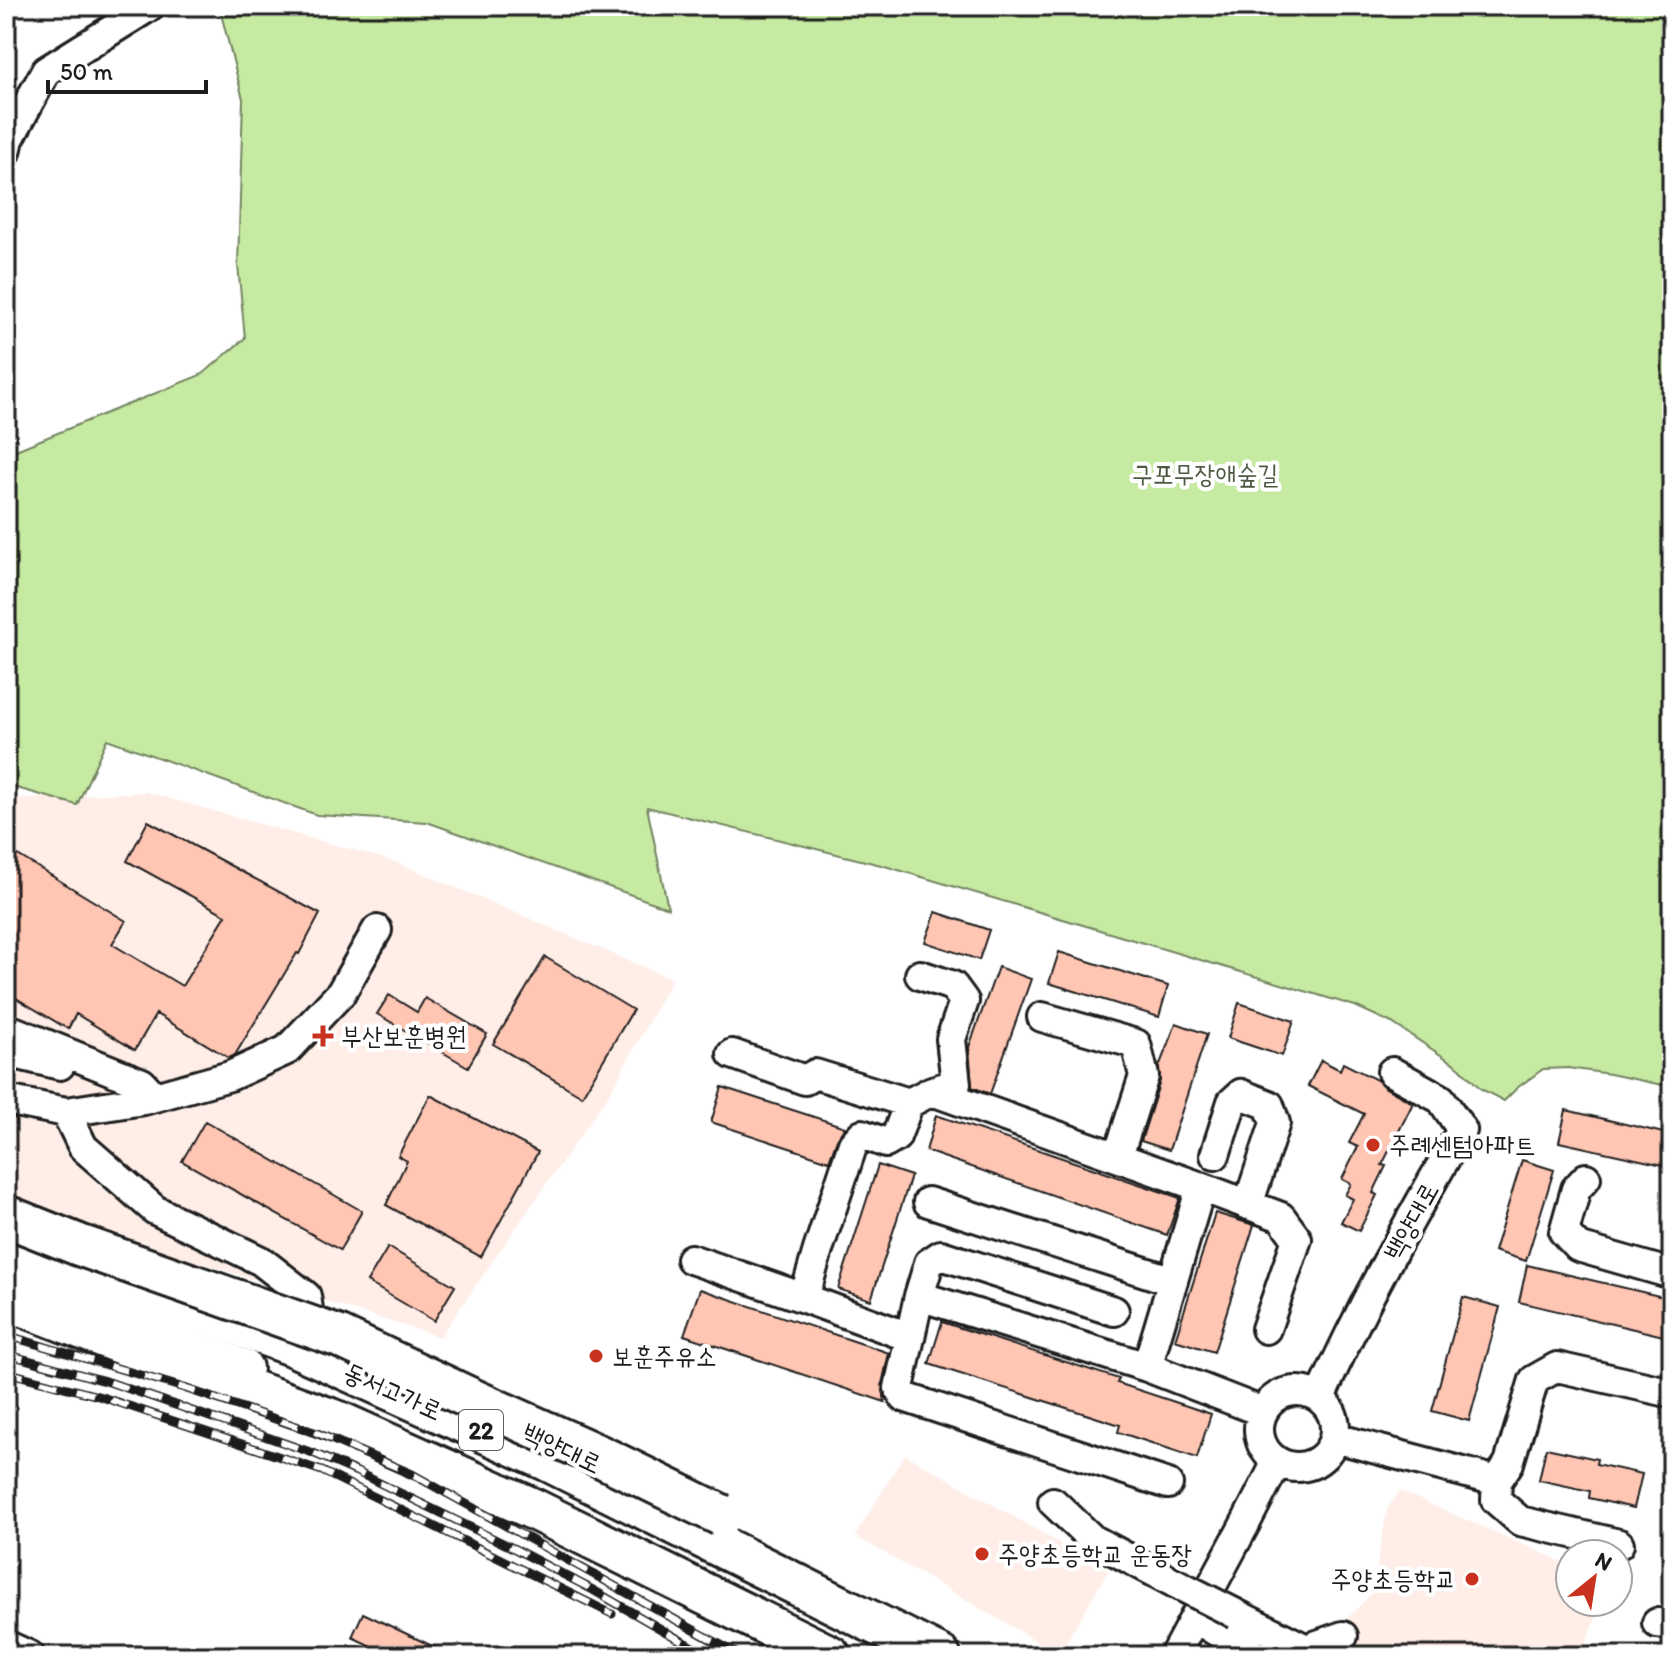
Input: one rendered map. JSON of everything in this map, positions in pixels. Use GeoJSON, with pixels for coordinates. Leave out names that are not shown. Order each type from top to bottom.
{"type":"FeatureCollection","features":[{"type":"Feature","properties":{"kind":"highway"},"geometry":{"type":"LineString","coordinates":[[6,1216],[79,1245],[340,1337],[602,1457],[721,1515],[925,1622],[965,1656]]}},
{"type":"Feature","properties":{"kind":"highway","name":"동서고가로"},"geometry":{"type":"LineString","coordinates":[[6,1238],[294,1346],[547,1460],[940,1656]]}},
{"type":"Feature","properties":{"kind":"highway","name":"동서고가로"},"geometry":{"type":"LineString","coordinates":[[6,1263],[347,1393],[605,1513],[884,1656]]}},
{"type":"Feature","properties":{"kind":"highway"},"geometry":{"type":"LineString","coordinates":[[6,1299],[339,1422],[531,1508],[830,1656]]}},
{"type":"Feature","properties":{"kind":"main road","name":"백양대로"},"geometry":{"type":"LineString","coordinates":[[6,1231],[149,1288],[313,1343],[535,1434],[675,1502],[965,1656]]}},
{"type":"Feature","properties":{"kind":"main road"},"geometry":{"type":"LineString","coordinates":[[6,1277],[320,1397],[640,1548],[844,1656]]}},
{"type":"Feature","properties":{"kind":"street"},"geometry":{"type":"LineString","coordinates":[[7,143],[46,71],[150,6]]}},
{"type":"Feature","properties":{"kind":"street"},"geometry":{"type":"LineString","coordinates":[[6,1100],[66,1112],[155,1097],[230,1076],[287,1050],[341,993],[377,930]]}},
{"type":"Feature","properties":{"kind":"street"},"geometry":{"type":"LineString","coordinates":[[804,1298],[853,1144],[862,1134],[886,1143],[896,1137],[921,1097],[956,1084],[951,1039],[964,1001],[953,986],[920,975]]}},
{"type":"Feature","properties":{"kind":"street"},"geometry":{"type":"LineString","coordinates":[[1042,1017],[1136,1044],[1144,1076],[1118,1156]]}},
{"type":"Feature","properties":{"kind":"street"},"geometry":{"type":"LineString","coordinates":[[6,1028],[142,1083],[155,1097]]}},
{"type":"Feature","properties":{"kind":"street"},"geometry":{"type":"LineString","coordinates":[[6,1052],[127,1078]]}},
{"type":"Feature","properties":{"kind":"street"},"geometry":{"type":"LineString","coordinates":[[732,1054],[805,1080],[815,1074],[921,1097],[1118,1156],[1281,1217],[1297,1239],[1266,1329]]}},
{"type":"Feature","properties":{"kind":"street","name":"백양대로"},"geometry":{"type":"LineString","coordinates":[[1320,1398],[1415,1210],[1462,1130],[1441,1099],[1392,1072]]}},
{"type":"Feature","properties":{"kind":"street"},"geometry":{"type":"LineString","coordinates":[[1215,1155],[1232,1102],[1241,1094],[1269,1105],[1275,1123],[1248,1205]]}},
{"type":"Feature","properties":{"kind":"street"},"geometry":{"type":"LineString","coordinates":[[66,1112],[83,1147],[155,1210],[261,1261],[306,1296],[313,1343]]}},
{"type":"Feature","properties":{"kind":"street"},"geometry":{"type":"LineString","coordinates":[[1586,1178],[1576,1189],[1564,1232],[1578,1247],[1672,1274]]}},
{"type":"Feature","properties":{"kind":"street"},"geometry":{"type":"LineString","coordinates":[[1147,1367],[1201,1187]]}},
{"type":"Feature","properties":{"kind":"street"},"geometry":{"type":"LineString","coordinates":[[928,1202],[1173,1281]]}},
{"type":"Feature","properties":{"kind":"street"},"geometry":{"type":"LineString","coordinates":[[1114,1311],[941,1255],[929,1263],[899,1388],[904,1397],[1168,1484]]}},
{"type":"Feature","properties":{"kind":"street"},"geometry":{"type":"LineString","coordinates":[[691,1259],[909,1337]]}},
{"type":"Feature","properties":{"kind":"street"},"geometry":{"type":"LineString","coordinates":[[919,1296],[1147,1367],[1263,1412]]}},
{"type":"Feature","properties":{"kind":"street"},"geometry":{"type":"LineString","coordinates":[[1593,1538],[1520,1521],[1496,1500],[1497,1481],[1509,1463],[1534,1380],[1557,1367],[1672,1393]]}},
{"type":"Feature","properties":{"kind":"street"},"geometry":{"type":"LineString","coordinates":[[1308,1392],[1320,1398],[1328,1406],[1336,1427],[1330,1449],[1312,1465],[1300,1468],[1277,1462],[1262,1445],[1259,1423],[1263,1412],[1271,1401],[1282,1394],[1308,1392]]}},
{"type":"Feature","properties":{"kind":"street"},"geometry":{"type":"LineString","coordinates":[[1335,1438],[1497,1481]]}},
{"type":"Feature","properties":{"kind":"street"},"geometry":{"type":"LineString","coordinates":[[1174,1656],[1277,1462]]}},
{"type":"Feature","properties":{"kind":"street"},"geometry":{"type":"LineString","coordinates":[[1053,1502],[1092,1539],[1306,1649],[1343,1636]]}},
{"type":"Feature","properties":{"kind":"street"},"geometry":{"type":"LineString","coordinates":[[1195,1618],[1256,1656]]}},
{"type":"Feature","properties":{"kind":"street"},"geometry":{"type":"LineString","coordinates":[[6,1645],[30,1656]]}},
{"type":"Feature","properties":{"kind":"shaded area","name":"부산보훈병원"},"geometry":{"type":"Polygon","coordinates":[[[146,792],[396,862],[672,979],[610,1093],[440,1337],[64,1221],[6,1194],[6,799],[146,792]]]}},
{"type":"Feature","properties":{"kind":"shaded area","name":"주양초등학교 운동장"},"geometry":{"type":"Polygon","coordinates":[[[905,1454],[1108,1571],[1059,1654],[855,1536],[905,1454]]]}},
{"type":"Feature","properties":{"kind":"shaded area","name":"주양초등학교"},"geometry":{"type":"Polygon","coordinates":[[[1400,1491],[1554,1558],[1554,1618],[1596,1618],[1580,1656],[1335,1656],[1332,1634],[1372,1593],[1387,1509],[1400,1491]]]}},
{"type":"Feature","properties":{"kind":"green space","name":"구포무장애숲길"},"geometry":{"type":"Polygon","coordinates":[[[219,6],[1672,6],[1672,1087],[1568,1068],[1543,1069],[1504,1101],[1481,1089],[1459,1067],[1392,1023],[1355,1006],[885,866],[647,807],[668,908],[427,822],[317,815],[107,739],[77,805],[6,785],[6,454],[203,374],[245,338],[238,265],[243,99],[219,6]]]}},
{"type":"Feature","properties":{"kind":"building"},"geometry":{"type":"Polygon","coordinates":[[[148,821],[320,914],[299,954],[235,1055],[229,1058],[156,1014],[135,1050],[76,1014],[68,1029],[6,992],[6,848],[126,921],[112,944],[182,986],[226,915],[127,861],[148,821]]]}},
{"type":"Feature","properties":{"kind":"building"},"geometry":{"type":"Polygon","coordinates":[[[936,912],[989,930],[979,960],[925,942],[936,912]]]}},
{"type":"Feature","properties":{"kind":"building"},"geometry":{"type":"Polygon","coordinates":[[[1059,952],[1168,986],[1159,1017],[1049,983],[1059,952]]]}},
{"type":"Feature","properties":{"kind":"building"},"geometry":{"type":"Polygon","coordinates":[[[545,957],[633,1010],[582,1096],[493,1044],[545,957]]]}},
{"type":"Feature","properties":{"kind":"building"},"geometry":{"type":"Polygon","coordinates":[[[998,967],[1031,979],[990,1094],[972,1087],[969,1047],[998,967]]]}},
{"type":"Feature","properties":{"kind":"building"},"geometry":{"type":"Polygon","coordinates":[[[389,995],[417,1012],[425,998],[487,1034],[468,1067],[377,1014],[389,995]]]}},
{"type":"Feature","properties":{"kind":"building"},"geometry":{"type":"Polygon","coordinates":[[[1239,1003],[1294,1021],[1282,1056],[1228,1038],[1239,1003]]]}},
{"type":"Feature","properties":{"kind":"building"},"geometry":{"type":"Polygon","coordinates":[[[1176,1023],[1207,1034],[1169,1150],[1141,1141],[1160,1081],[1159,1067],[1176,1023]]]}},
{"type":"Feature","properties":{"kind":"building","name":"주례센텀아파트"},"geometry":{"type":"Polygon","coordinates":[[[1321,1060],[1340,1070],[1343,1063],[1413,1103],[1382,1165],[1386,1166],[1373,1193],[1377,1195],[1359,1231],[1341,1222],[1353,1199],[1345,1195],[1351,1184],[1342,1179],[1358,1147],[1349,1143],[1364,1114],[1308,1086],[1321,1060]]]}},
{"type":"Feature","properties":{"kind":"building"},"geometry":{"type":"Polygon","coordinates":[[[722,1087],[845,1127],[829,1161],[711,1122],[722,1087]]]}},
{"type":"Feature","properties":{"kind":"building"},"geometry":{"type":"Polygon","coordinates":[[[430,1095],[538,1152],[481,1257],[386,1205],[407,1161],[398,1156],[430,1095]]]}},
{"type":"Feature","properties":{"kind":"building"},"geometry":{"type":"Polygon","coordinates":[[[1566,1110],[1672,1135],[1672,1167],[1559,1142],[1566,1110]]]}},
{"type":"Feature","properties":{"kind":"building"},"geometry":{"type":"Polygon","coordinates":[[[936,1115],[1180,1198],[1167,1235],[926,1151],[936,1115]]]}},
{"type":"Feature","properties":{"kind":"building"},"geometry":{"type":"Polygon","coordinates":[[[205,1121],[362,1211],[340,1250],[182,1161],[205,1121]]]}},
{"type":"Feature","properties":{"kind":"building"},"geometry":{"type":"Polygon","coordinates":[[[1522,1160],[1554,1170],[1526,1261],[1494,1251],[1522,1160]]]}},
{"type":"Feature","properties":{"kind":"building"},"geometry":{"type":"Polygon","coordinates":[[[878,1165],[911,1176],[871,1300],[838,1289],[878,1165]]]}},
{"type":"Feature","properties":{"kind":"building"},"geometry":{"type":"Polygon","coordinates":[[[1215,1213],[1254,1225],[1214,1352],[1175,1340],[1215,1213]]]}},
{"type":"Feature","properties":{"kind":"building"},"geometry":{"type":"Polygon","coordinates":[[[388,1247],[455,1286],[434,1321],[367,1282],[388,1247]]]}},
{"type":"Feature","properties":{"kind":"building"},"geometry":{"type":"Polygon","coordinates":[[[1527,1265],[1672,1299],[1672,1338],[1519,1302],[1527,1265]]]}},
{"type":"Feature","properties":{"kind":"building"},"geometry":{"type":"Polygon","coordinates":[[[700,1289],[889,1353],[882,1384],[885,1402],[684,1335],[700,1289]]]}},
{"type":"Feature","properties":{"kind":"building"},"geometry":{"type":"Polygon","coordinates":[[[1463,1297],[1500,1307],[1469,1421],[1432,1411],[1463,1297]]]}},
{"type":"Feature","properties":{"kind":"building"},"geometry":{"type":"Polygon","coordinates":[[[942,1322],[1119,1379],[1117,1383],[1211,1414],[1197,1458],[1118,1432],[1120,1425],[929,1364],[942,1322]]]}},
{"type":"Feature","properties":{"kind":"building"},"geometry":{"type":"Polygon","coordinates":[[[1546,1448],[1597,1459],[1596,1464],[1642,1474],[1634,1508],[1589,1498],[1590,1491],[1539,1480],[1546,1448]]]}},
{"type":"Feature","properties":{"kind":"building"},"geometry":{"type":"Polygon","coordinates":[[[363,1613],[453,1656],[392,1656],[352,1637],[363,1613]]]}},
{"type":"Feature","properties":{"kind":"railway"},"geometry":{"type":"LineString","coordinates":[[6,1335],[184,1388],[317,1433],[412,1474],[741,1656]]}},
{"type":"Feature","properties":{"kind":"railway"},"geometry":{"type":"LineString","coordinates":[[6,1354],[109,1382],[313,1453],[513,1548],[708,1656]]}},
{"type":"Feature","properties":{"kind":"railway"},"geometry":{"type":"LineString","coordinates":[[6,1372],[102,1397],[322,1471],[612,1614]]}},
{"type":"Feature","properties":{"kind":"place","name":"부산보훈병원"},"geometry":{"type":"Point","coordinates":[323,1036]}},
{"type":"Feature","properties":{"kind":"place","name":"주례센텀아파트"},"geometry":{"type":"Point","coordinates":[1373,1145]}},
{"type":"Feature","properties":{"kind":"place","name":"보훈주유소"},"geometry":{"type":"Point","coordinates":[596,1356]}},
{"type":"Feature","properties":{"kind":"place","name":"주양초등학교 운동장"},"geometry":{"type":"Point","coordinates":[982,1554]}},
{"type":"Feature","properties":{"kind":"place","name":"주양초등학교"},"geometry":{"type":"Point","coordinates":[1472,1579]}}]}
